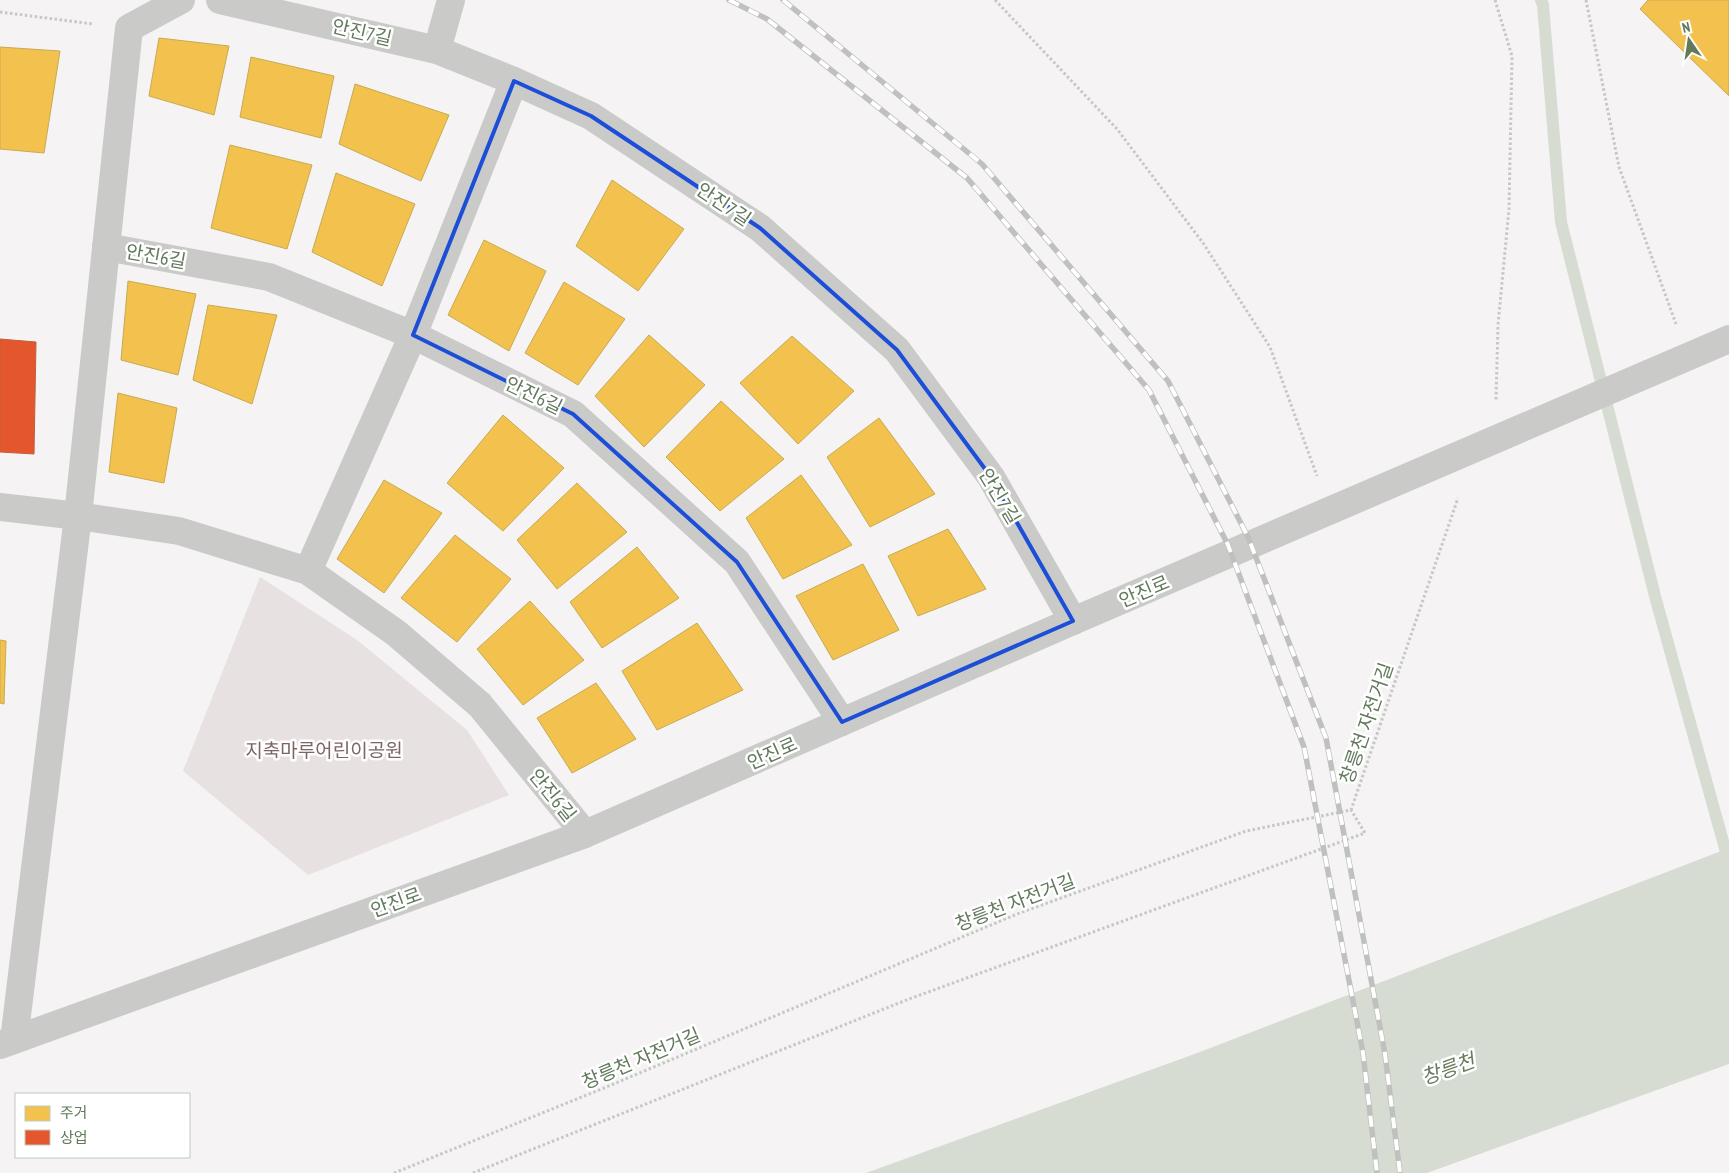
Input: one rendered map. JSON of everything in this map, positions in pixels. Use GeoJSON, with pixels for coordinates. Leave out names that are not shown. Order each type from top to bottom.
{"type":"FeatureCollection","features":[{"type":"Feature","properties":{"kind":"street"},"geometry":{"type":"LineString","coordinates":[[7,1043],[78,516],[128,28],[181,0]]}},
{"type":"Feature","properties":{"kind":"street","name":"안진7길"},"geometry":{"type":"LineString","coordinates":[[220,0],[438,50],[514,81],[591,116],[760,228],[897,350],[991,477],[1073,621]]}},
{"type":"Feature","properties":{"kind":"street"},"geometry":{"type":"LineString","coordinates":[[438,50],[451,0]]}},
{"type":"Feature","properties":{"kind":"street"},"geometry":{"type":"LineString","coordinates":[[308,571],[413,335],[514,81]]}},
{"type":"Feature","properties":{"kind":"street","name":"안진6길"},"geometry":{"type":"LineString","coordinates":[[106,247],[269,277],[413,335],[573,414],[738,562],[842,722]]}},
{"type":"Feature","properties":{"kind":"street","name":"안진로"},"geometry":{"type":"LineString","coordinates":[[7,1043],[585,834],[1073,621],[1729,340]]}},
{"type":"Feature","properties":{"kind":"street","name":"안진6길"},"geometry":{"type":"LineString","coordinates":[[0,507],[78,516],[179,532],[308,571],[396,633],[480,705],[585,834]]}},
{"type":"Feature","properties":{"kind":"path"},"geometry":{"type":"LineString","coordinates":[[995,0],[1117,129],[1203,243],[1270,347],[1318,480]]}},
{"type":"Feature","properties":{"kind":"path"},"geometry":{"type":"LineString","coordinates":[[1495,0],[1512,56],[1509,209],[1498,325],[1496,403]]}},
{"type":"Feature","properties":{"kind":"path"},"geometry":{"type":"LineString","coordinates":[[1586,0],[1619,167],[1676,326]]}},
{"type":"Feature","properties":{"kind":"path"},"geometry":{"type":"LineString","coordinates":[[0,12],[128,28]]}},
{"type":"Feature","properties":{"kind":"path","name":"창릉천 자전거길"},"geometry":{"type":"LineString","coordinates":[[394,1173],[604,1088],[1017,914],[1246,831],[1351,810],[1458,498]]}},
{"type":"Feature","properties":{"kind":"path"},"geometry":{"type":"LineString","coordinates":[[473,1173],[909,1000],[1365,833],[1351,810]]}},
{"type":"Feature","properties":{"kind":"highlighted area"},"geometry":{"type":"Polygon","coordinates":[[[514,81],[591,116],[760,228],[897,350],[991,477],[1073,621],[842,722],[737,562],[573,414],[413,335],[514,81]]]}},
{"type":"Feature","properties":{"kind":"green space","name":"지축마루어린이공원"},"geometry":{"type":"Polygon","coordinates":[[[260,577],[357,640],[467,730],[509,795],[308,875],[183,771],[260,577]]]}},
{"type":"Feature","properties":{"kind":"water","name":"창릉천"},"geometry":{"type":"Polygon","coordinates":[[[1729,848],[1729,1064],[1427,1173],[866,1173],[1200,1052],[1729,848]]]}},
{"type":"Feature","properties":{"kind":"building: 주거"},"geometry":{"type":"Polygon","coordinates":[[[1648,0],[1729,0],[1729,96],[1640,9],[1648,0]]]}},
{"type":"Feature","properties":{"kind":"building: 주거"},"geometry":{"type":"Polygon","coordinates":[[[159,38],[229,46],[214,115],[149,96],[159,38]]]}},
{"type":"Feature","properties":{"kind":"building: 주거"},"geometry":{"type":"Polygon","coordinates":[[[0,47],[60,51],[44,153],[0,149],[0,47]]]}},
{"type":"Feature","properties":{"kind":"building: 주거"},"geometry":{"type":"Polygon","coordinates":[[[251,57],[334,76],[321,138],[240,117],[251,57]]]}},
{"type":"Feature","properties":{"kind":"building: 주거"},"geometry":{"type":"Polygon","coordinates":[[[355,84],[449,115],[421,181],[339,144],[355,84]]]}},
{"type":"Feature","properties":{"kind":"building: 주거"},"geometry":{"type":"Polygon","coordinates":[[[230,145],[312,165],[287,249],[211,228],[230,145]]]}},
{"type":"Feature","properties":{"kind":"building: 주거"},"geometry":{"type":"Polygon","coordinates":[[[336,173],[415,204],[382,286],[312,252],[336,173]]]}},
{"type":"Feature","properties":{"kind":"building: 주거"},"geometry":{"type":"Polygon","coordinates":[[[612,180],[684,229],[638,291],[576,246],[612,180]]]}},
{"type":"Feature","properties":{"kind":"building: 주거"},"geometry":{"type":"Polygon","coordinates":[[[484,240],[546,271],[509,351],[448,315],[484,240]]]}},
{"type":"Feature","properties":{"kind":"building: 주거"},"geometry":{"type":"Polygon","coordinates":[[[128,281],[196,294],[178,375],[121,360],[128,281]]]}},
{"type":"Feature","properties":{"kind":"building: 주거"},"geometry":{"type":"Polygon","coordinates":[[[564,282],[625,319],[578,385],[525,353],[564,282]]]}},
{"type":"Feature","properties":{"kind":"building: 주거"},"geometry":{"type":"Polygon","coordinates":[[[208,305],[277,315],[252,404],[193,380],[208,305]]]}},
{"type":"Feature","properties":{"kind":"building: 주거"},"geometry":{"type":"Polygon","coordinates":[[[649,335],[705,385],[644,447],[595,396],[649,335]]]}},
{"type":"Feature","properties":{"kind":"building: 주거"},"geometry":{"type":"Polygon","coordinates":[[[792,336],[854,391],[798,444],[740,383],[792,336]]]}},
{"type":"Feature","properties":{"kind":"building: 주거"},"geometry":{"type":"Polygon","coordinates":[[[118,393],[177,408],[164,483],[109,472],[118,393]]]}},
{"type":"Feature","properties":{"kind":"building: 주거"},"geometry":{"type":"Polygon","coordinates":[[[721,401],[784,459],[720,511],[666,457],[721,401]]]}},
{"type":"Feature","properties":{"kind":"building: 주거"},"geometry":{"type":"Polygon","coordinates":[[[503,415],[564,468],[503,531],[447,483],[503,415]]]}},
{"type":"Feature","properties":{"kind":"building: 주거"},"geometry":{"type":"Polygon","coordinates":[[[879,418],[935,494],[870,527],[827,457],[879,418]]]}},
{"type":"Feature","properties":{"kind":"building: 주거"},"geometry":{"type":"Polygon","coordinates":[[[801,475],[852,545],[783,579],[746,518],[801,475]]]}},
{"type":"Feature","properties":{"kind":"building: 주거"},"geometry":{"type":"Polygon","coordinates":[[[384,480],[442,513],[384,593],[337,559],[384,480]]]}},
{"type":"Feature","properties":{"kind":"building: 주거"},"geometry":{"type":"Polygon","coordinates":[[[577,483],[627,532],[557,589],[517,540],[577,483]]]}},
{"type":"Feature","properties":{"kind":"building: 주거"},"geometry":{"type":"Polygon","coordinates":[[[948,529],[986,589],[918,616],[888,556],[948,529]]]}},
{"type":"Feature","properties":{"kind":"building: 주거"},"geometry":{"type":"Polygon","coordinates":[[[455,535],[511,579],[457,642],[401,598],[455,535]]]}},
{"type":"Feature","properties":{"kind":"building: 주거"},"geometry":{"type":"Polygon","coordinates":[[[637,547],[679,598],[602,648],[570,602],[637,547]]]}},
{"type":"Feature","properties":{"kind":"building: 주거"},"geometry":{"type":"Polygon","coordinates":[[[863,564],[899,630],[833,660],[796,596],[863,564]]]}},
{"type":"Feature","properties":{"kind":"building: 주거"},"geometry":{"type":"Polygon","coordinates":[[[530,601],[584,660],[523,705],[477,649],[530,601]]]}},
{"type":"Feature","properties":{"kind":"building: 주거"},"geometry":{"type":"Polygon","coordinates":[[[697,623],[743,690],[657,730],[622,671],[697,623]]]}},
{"type":"Feature","properties":{"kind":"building: 주거"},"geometry":{"type":"Polygon","coordinates":[[[0,640],[6,641],[4,704],[0,703],[0,640]]]}},
{"type":"Feature","properties":{"kind":"building: 주거"},"geometry":{"type":"Polygon","coordinates":[[[596,683],[636,739],[572,773],[537,718],[596,683]]]}},
{"type":"Feature","properties":{"kind":"building: 상업"},"geometry":{"type":"Polygon","coordinates":[[[0,339],[36,342],[34,454],[0,452],[0,339]]]}},
{"type":"Feature","properties":{"kind":"waterway"},"geometry":{"type":"LineString","coordinates":[[1541,0],[1543,5],[1561,222],[1656,600],[1729,863]]}},
{"type":"Feature","properties":{"kind":"railway"},"geometry":{"type":"LineString","coordinates":[[729,0],[767,19],[967,178],[1149,390],[1228,545],[1304,747],[1363,1053],[1377,1173]]}},
{"type":"Feature","properties":{"kind":"railway"},"geometry":{"type":"LineString","coordinates":[[783,0],[982,164],[1168,381],[1248,537],[1326,738],[1385,1054],[1400,1173]]}}]}
